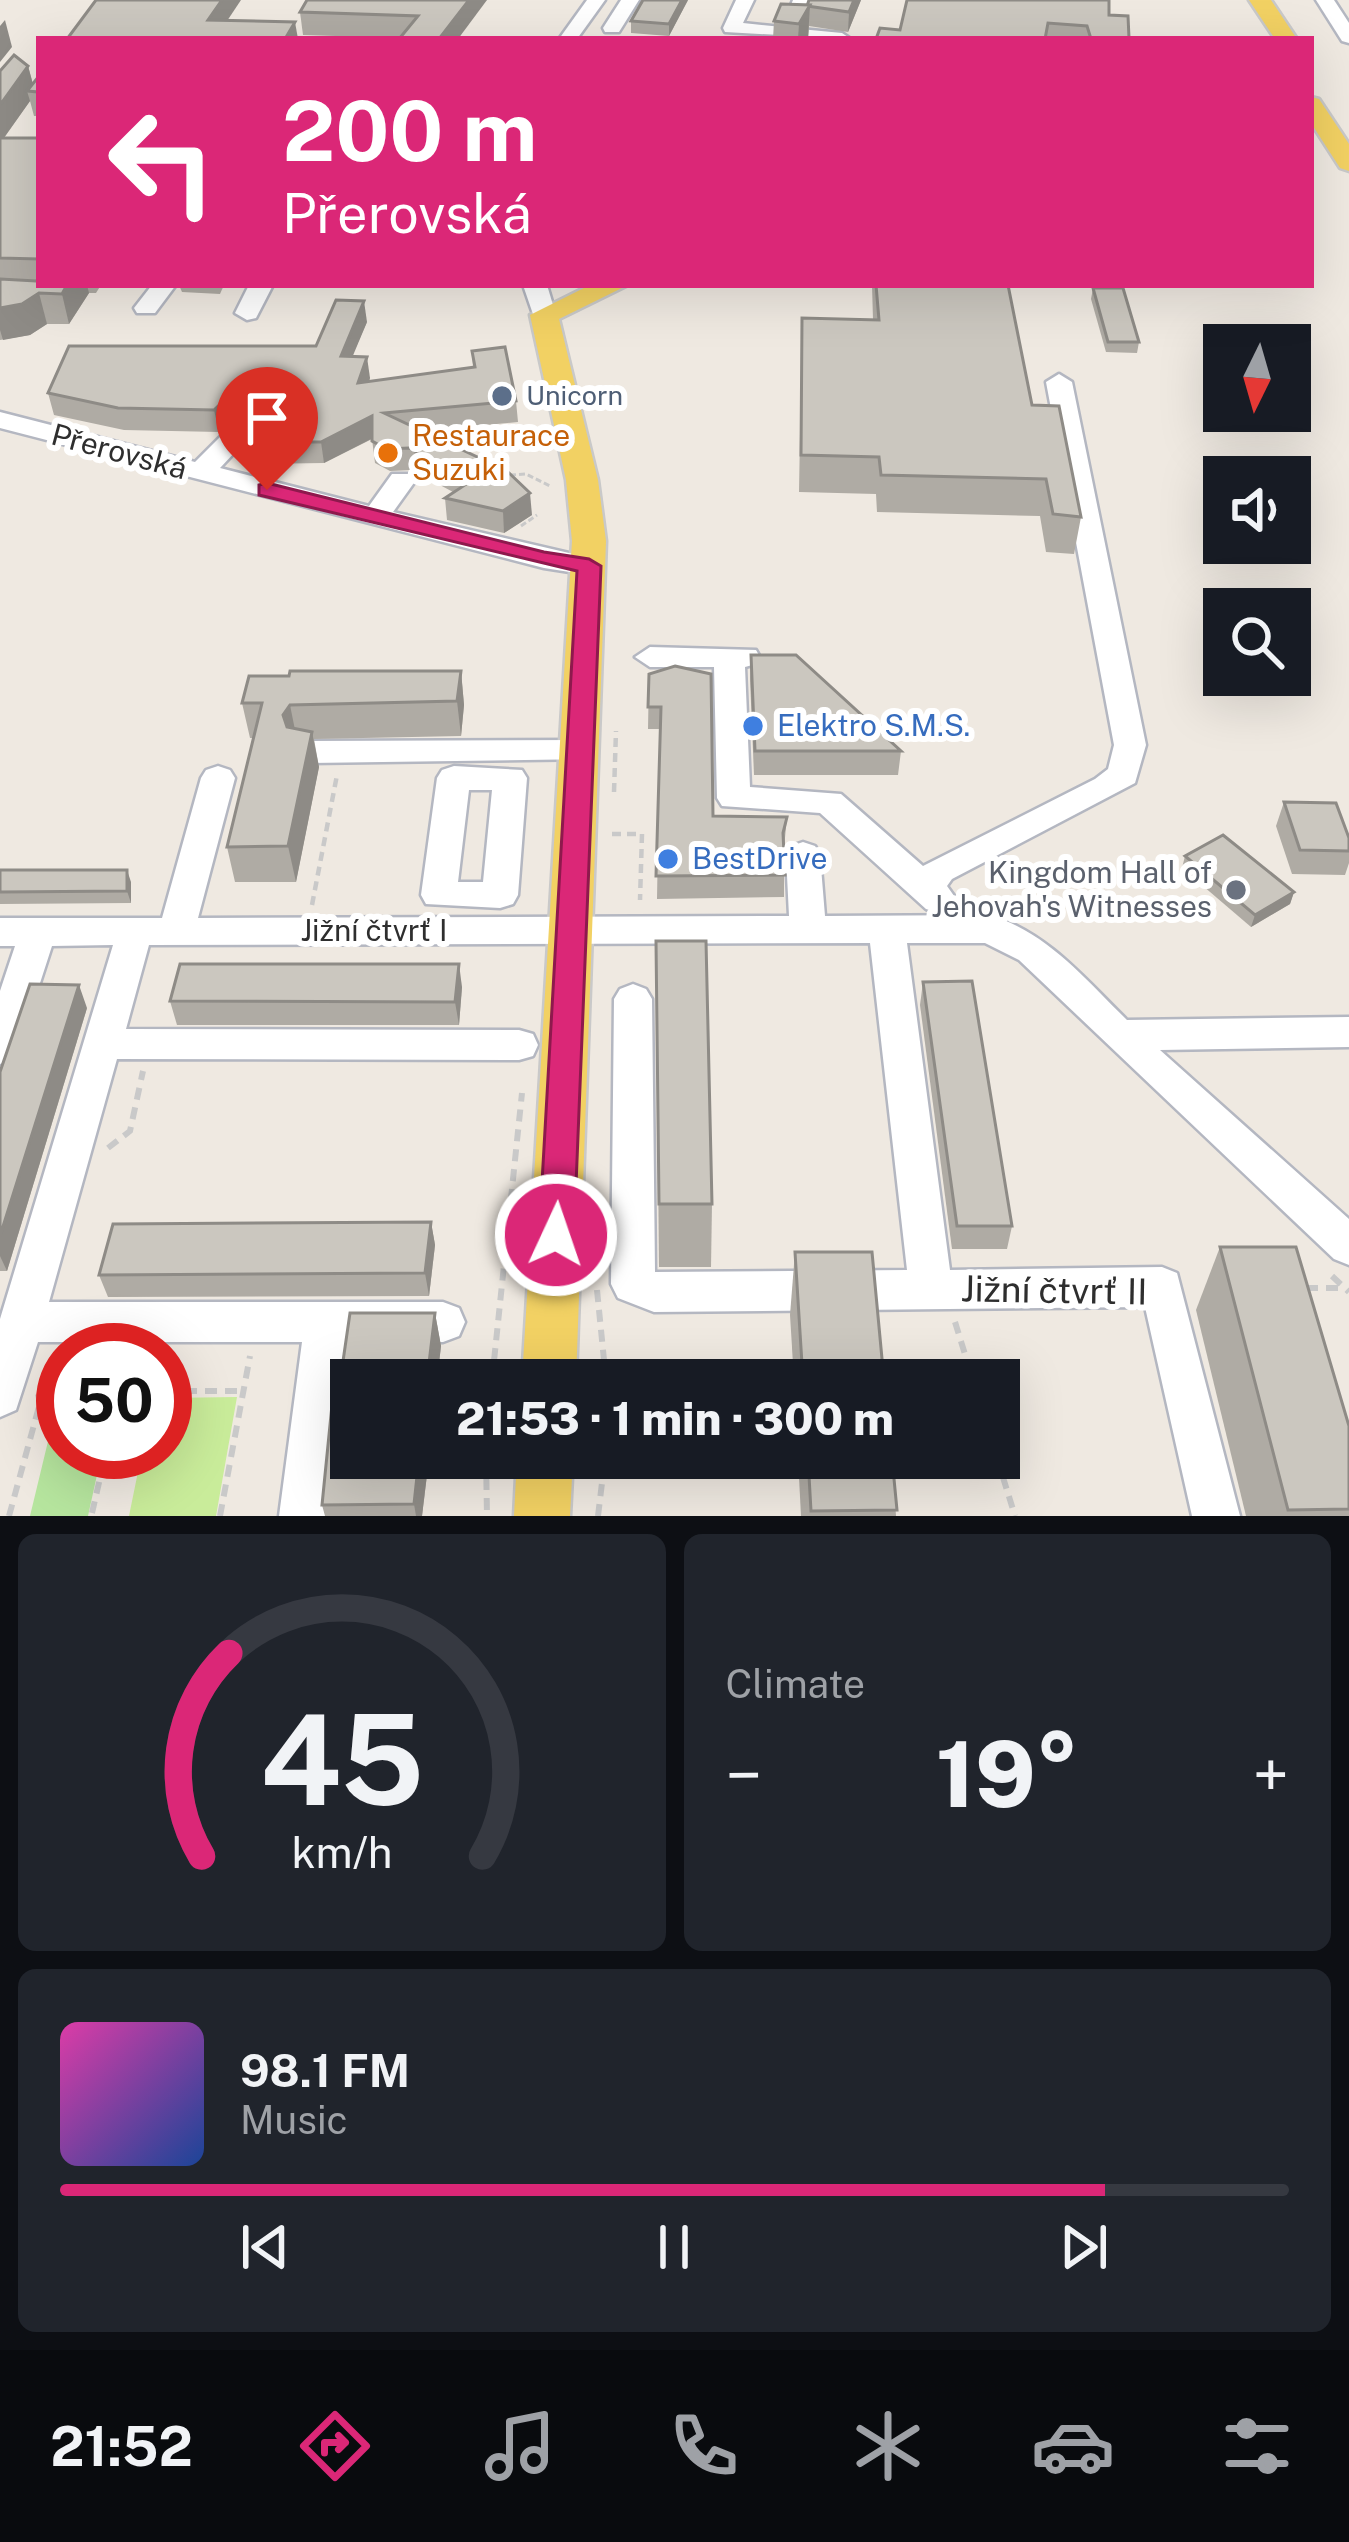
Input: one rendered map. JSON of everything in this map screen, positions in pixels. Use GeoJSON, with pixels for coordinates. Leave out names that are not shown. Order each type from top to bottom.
{"type":"FeatureCollection","features":[{"type":"Feature","properties":{"kind":"main road"},"geometry":{"type":"LineString","coordinates":[[1244,0],[1267,36]]}},
{"type":"Feature","properties":{"kind":"main road"},"geometry":{"type":"LineString","coordinates":[[1261,0],[1284,36]]}},
{"type":"Feature","properties":{"kind":"main road"},"geometry":{"type":"LineString","coordinates":[[1314,80],[1349,133]]}},
{"type":"Feature","properties":{"kind":"main road"},"geometry":{"type":"LineString","coordinates":[[1314,109],[1349,163]]}},
{"type":"Feature","properties":{"kind":"main road"},"geometry":{"type":"LineString","coordinates":[[550,1359],[589,566],[582,480],[540,300],[599,288]]}},
{"type":"Feature","properties":{"kind":"main road"},"geometry":{"type":"LineString","coordinates":[[542,1516],[544,1479]]}},
{"type":"Feature","properties":{"kind":"street"},"geometry":{"type":"LineString","coordinates":[[570,36],[596,0]]}},
{"type":"Feature","properties":{"kind":"street"},"geometry":{"type":"LineString","coordinates":[[612,28],[630,0]]}},
{"type":"Feature","properties":{"kind":"street"},"geometry":{"type":"LineString","coordinates":[[745,0],[732,28],[816,36]]}},
{"type":"Feature","properties":{"kind":"street"},"geometry":{"type":"LineString","coordinates":[[789,33],[802,0]]}},
{"type":"Feature","properties":{"kind":"street"},"geometry":{"type":"LineString","coordinates":[[1325,0],[1349,37]]}},
{"type":"Feature","properties":{"kind":"street"},"geometry":{"type":"LineString","coordinates":[[146,308],[162,288]]}},
{"type":"Feature","properties":{"kind":"street"},"geometry":{"type":"LineString","coordinates":[[247,313],[260,288]]}},
{"type":"Feature","properties":{"kind":"street"},"geometry":{"type":"LineString","coordinates":[[926,887],[940,869],[1107,787],[1126,766],[1130,745],[1059,382]]}},
{"type":"Feature","properties":{"kind":"street"},"geometry":{"type":"LineString","coordinates":[[200,472],[254,418]]}},
{"type":"Feature","properties":{"kind":"street","name":"Přerovská"},"geometry":{"type":"LineString","coordinates":[[0,420],[375,517],[589,566]]}},
{"type":"Feature","properties":{"kind":"street"},"geometry":{"type":"LineString","coordinates":[[375,517],[402,480]]}},
{"type":"Feature","properties":{"kind":"street"},"geometry":{"type":"LineString","coordinates":[[650,657],[737,657],[734,798],[830,802],[926,887],[945,912],[1032,950],[1349,1246]]}},
{"type":"Feature","properties":{"kind":"street"},"geometry":{"type":"LineString","coordinates":[[326,752],[581,751]]}},
{"type":"Feature","properties":{"kind":"street"},"geometry":{"type":"LineString","coordinates":[[17,1389],[17,1307],[122,1048],[156,932],[218,778]]}},
{"type":"Feature","properties":{"kind":"street"},"geometry":{"type":"LineString","coordinates":[[803,855],[808,929]]}},
{"type":"Feature","properties":{"kind":"street","name":"Jižní čtvrť I"},"geometry":{"type":"LineString","coordinates":[[0,932],[156,932],[437,913],[572,931]]}},
{"type":"Feature","properties":{"kind":"street"},"geometry":{"type":"LineString","coordinates":[[572,931],[990,929]]}},
{"type":"Feature","properties":{"kind":"street","name":"Jižní čtvrť II"},"geometry":{"type":"LineString","coordinates":[[887,931],[938,1288]]}},
{"type":"Feature","properties":{"kind":"street"},"geometry":{"type":"LineString","coordinates":[[0,1048],[38,932]]}},
{"type":"Feature","properties":{"kind":"street","name":"Jižní čtvrť II"},"geometry":{"type":"LineString","coordinates":[[633,999],[633,1284],[654,1292],[1162,1287],[1216,1516]]}},
{"type":"Feature","properties":{"kind":"street"},"geometry":{"type":"LineString","coordinates":[[1118,1035],[1349,1032]]}},
{"type":"Feature","properties":{"kind":"street"},"geometry":{"type":"LineString","coordinates":[[122,1048],[519,1045]]}},
{"type":"Feature","properties":{"kind":"street"},"geometry":{"type":"LineString","coordinates":[[17,1307],[325,1322],[443,1322]]}},
{"type":"Feature","properties":{"kind":"street"},"geometry":{"type":"LineString","coordinates":[[303,1516],[322,1382],[325,1322]]}},
{"type":"Feature","properties":{"kind":"path"},"geometry":{"type":"LineString","coordinates":[[505,476],[526,474],[557,491]]}},
{"type":"Feature","properties":{"kind":"path"},"geometry":{"type":"LineString","coordinates":[[309,916],[326,752]]}},
{"type":"Feature","properties":{"kind":"path"},"geometry":{"type":"LineString","coordinates":[[612,834],[642,834],[640,903],[634,910]]}},
{"type":"Feature","properties":{"kind":"path"},"geometry":{"type":"LineString","coordinates":[[98,1155],[130,1131],[144,1082],[122,1048]]}},
{"type":"Feature","properties":{"kind":"path"},"geometry":{"type":"LineString","coordinates":[[938,1288],[965,1359]]}},
{"type":"Feature","properties":{"kind":"path"},"geometry":{"type":"LineString","coordinates":[[1299,1288],[1345,1288]]}},
{"type":"Feature","properties":{"kind":"path"},"geometry":{"type":"LineString","coordinates":[[220,1516],[250,1352]]}},
{"type":"Feature","properties":{"kind":"path"},"geometry":{"type":"LineString","coordinates":[[9,1516],[40,1403],[17,1389]]}},
{"type":"Feature","properties":{"kind":"path"},"geometry":{"type":"LineString","coordinates":[[192,1391],[243,1391]]}},
{"type":"Feature","properties":{"kind":"path"},"geometry":{"type":"LineString","coordinates":[[92,1513],[100,1479]]}},
{"type":"Feature","properties":{"kind":"path"},"geometry":{"type":"LineString","coordinates":[[486,1479],[487,1516]]}},
{"type":"Feature","properties":{"kind":"path"},"geometry":{"type":"LineString","coordinates":[[598,1516],[602,1479]]}},
{"type":"Feature","properties":{"kind":"path"},"geometry":{"type":"LineString","coordinates":[[1004,1479],[1015,1516]]}},
{"type":"Feature","properties":{"kind":"green space"},"geometry":{"type":"Polygon","coordinates":[[[237,1397],[216,1516],[129,1516],[137,1479],[192,1479],[192,1398],[237,1397]]]}},
{"type":"Feature","properties":{"kind":"green space"},"geometry":{"type":"Polygon","coordinates":[[[39,1479],[96,1479],[88,1516],[30,1516],[39,1479]]]}},
{"type":"Feature","properties":{"kind":"building"},"geometry":{"type":"Polygon","coordinates":[[[96,0],[222,0],[208,20],[295,22],[287,36],[69,36],[96,0]]]}},
{"type":"Feature","properties":{"kind":"building"},"geometry":{"type":"Polygon","coordinates":[[[307,0],[469,0],[441,36],[401,36],[418,16],[300,12],[307,0]]]}},
{"type":"Feature","properties":{"kind":"building"},"geometry":{"type":"Polygon","coordinates":[[[643,0],[682,0],[669,24],[631,21],[643,0]]]}},
{"type":"Feature","properties":{"kind":"building"},"geometry":{"type":"Polygon","coordinates":[[[809,0],[854,0],[849,12],[807,6],[809,0]]]}},
{"type":"Feature","properties":{"kind":"building"},"geometry":{"type":"Polygon","coordinates":[[[907,0],[1109,0],[1109,15],[1128,16],[1129,36],[1090,36],[1087,26],[1048,23],[1046,36],[877,36],[880,28],[900,30],[907,0]]]}},
{"type":"Feature","properties":{"kind":"building"},"geometry":{"type":"Polygon","coordinates":[[[781,4],[810,5],[799,24],[774,21],[781,4]]]}},
{"type":"Feature","properties":{"kind":"building"},"geometry":{"type":"Polygon","coordinates":[[[14,55],[28,66],[0,105],[0,71],[14,55]]]}},
{"type":"Feature","properties":{"kind":"building"},"geometry":{"type":"Polygon","coordinates":[[[0,138],[36,138],[36,259],[0,258],[0,138]]]}},
{"type":"Feature","properties":{"kind":"building"},"geometry":{"type":"Polygon","coordinates":[[[0,279],[36,281],[36,288],[65,288],[62,294],[39,293],[22,304],[0,308],[0,279]]]}},
{"type":"Feature","properties":{"kind":"building"},"geometry":{"type":"Polygon","coordinates":[[[876,288],[1009,288],[1032,405],[1059,406],[1081,517],[1053,514],[1046,479],[881,475],[879,457],[801,455],[802,318],[879,320],[876,288]]]}},
{"type":"Feature","properties":{"kind":"building"},"geometry":{"type":"Polygon","coordinates":[[[1093,288],[1123,288],[1139,342],[1108,342],[1093,288]]]}},
{"type":"Feature","properties":{"kind":"building"},"geometry":{"type":"Polygon","coordinates":[[[336,300],[364,301],[341,356],[367,357],[358,383],[475,367],[472,351],[505,347],[516,401],[384,413],[507,471],[530,493],[503,511],[445,498],[471,481],[409,448],[387,449],[372,441],[372,416],[321,442],[254,442],[262,411],[255,411],[268,396],[252,385],[238,387],[214,410],[118,408],[48,393],[69,346],[316,346],[336,300]]]}},
{"type":"Feature","properties":{"kind":"building"},"geometry":{"type":"Polygon","coordinates":[[[751,655],[796,655],[901,751],[755,751],[751,655]]]}},
{"type":"Feature","properties":{"kind":"building"},"geometry":{"type":"Polygon","coordinates":[[[675,666],[711,674],[713,816],[787,817],[785,875],[656,876],[661,707],[648,707],[649,674],[675,666]]]}},
{"type":"Feature","properties":{"kind":"building"},"geometry":{"type":"Polygon","coordinates":[[[290,671],[461,671],[457,701],[290,705],[283,715],[287,727],[312,732],[288,846],[227,847],[262,703],[242,703],[249,676],[289,676],[290,671]]]}},
{"type":"Feature","properties":{"kind":"building"},"geometry":{"type":"Polygon","coordinates":[[[1284,802],[1336,803],[1349,851],[1300,850],[1284,802]]]}},
{"type":"Feature","properties":{"kind":"building"},"geometry":{"type":"Polygon","coordinates":[[[1223,835],[1294,892],[1255,915],[1185,856],[1223,835]]]}},
{"type":"Feature","properties":{"kind":"building"},"geometry":{"type":"Polygon","coordinates":[[[0,870],[127,870],[127,891],[0,892],[0,870]]]}},
{"type":"Feature","properties":{"kind":"building"},"geometry":{"type":"Polygon","coordinates":[[[656,941],[706,941],[712,1204],[659,1204],[656,941]]]}},
{"type":"Feature","properties":{"kind":"building"},"geometry":{"type":"Polygon","coordinates":[[[180,964],[459,964],[455,1002],[170,1001],[180,964]]]}},
{"type":"Feature","properties":{"kind":"building"},"geometry":{"type":"Polygon","coordinates":[[[972,981],[1012,1226],[957,1226],[923,982],[972,981]]]}},
{"type":"Feature","properties":{"kind":"building"},"geometry":{"type":"Polygon","coordinates":[[[30,984],[79,985],[0,1236],[0,1072],[30,984]]]}},
{"type":"Feature","properties":{"kind":"building"},"geometry":{"type":"Polygon","coordinates":[[[431,1222],[425,1273],[99,1275],[113,1224],[431,1222]]]}},
{"type":"Feature","properties":{"kind":"building"},"geometry":{"type":"Polygon","coordinates":[[[1220,1247],[1296,1247],[1349,1426],[1349,1509],[1288,1510],[1220,1247]]]}},
{"type":"Feature","properties":{"kind":"building"},"geometry":{"type":"Polygon","coordinates":[[[795,1252],[872,1252],[882,1359],[802,1359],[795,1252]]]}},
{"type":"Feature","properties":{"kind":"building"},"geometry":{"type":"Polygon","coordinates":[[[350,1313],[435,1313],[430,1359],[343,1359],[350,1313]]]}},
{"type":"Feature","properties":{"kind":"building"},"geometry":{"type":"Polygon","coordinates":[[[330,1425],[330,1479],[417,1479],[414,1504],[322,1505],[330,1425]]]}},
{"type":"Feature","properties":{"kind":"building"},"geometry":{"type":"Polygon","coordinates":[[[809,1479],[894,1479],[897,1510],[811,1511],[809,1479]]]}},
{"type":"Feature","properties":{"kind":"place","name":"Unicorn"},"geometry":{"type":"Point","coordinates":[502,396]}},
{"type":"Feature","properties":{"kind":"place","name":"Restaurace Suzuki"},"geometry":{"type":"Point","coordinates":[388,453]}},
{"type":"Feature","properties":{"kind":"place","name":"Elektro S.M.S."},"geometry":{"type":"Point","coordinates":[753,726]}},
{"type":"Feature","properties":{"kind":"place","name":"BestDrive"},"geometry":{"type":"Point","coordinates":[668,859]}},
{"type":"Feature","properties":{"kind":"place","name":"Kingdom Hall of Jehovah's Witnesses"},"geometry":{"type":"Point","coordinates":[1236,890]}},
{"type":"Feature","properties":{"kind":"route"},"geometry":{"type":"LineString","coordinates":[[267,490],[589,566],[556,1235]]}}]}
